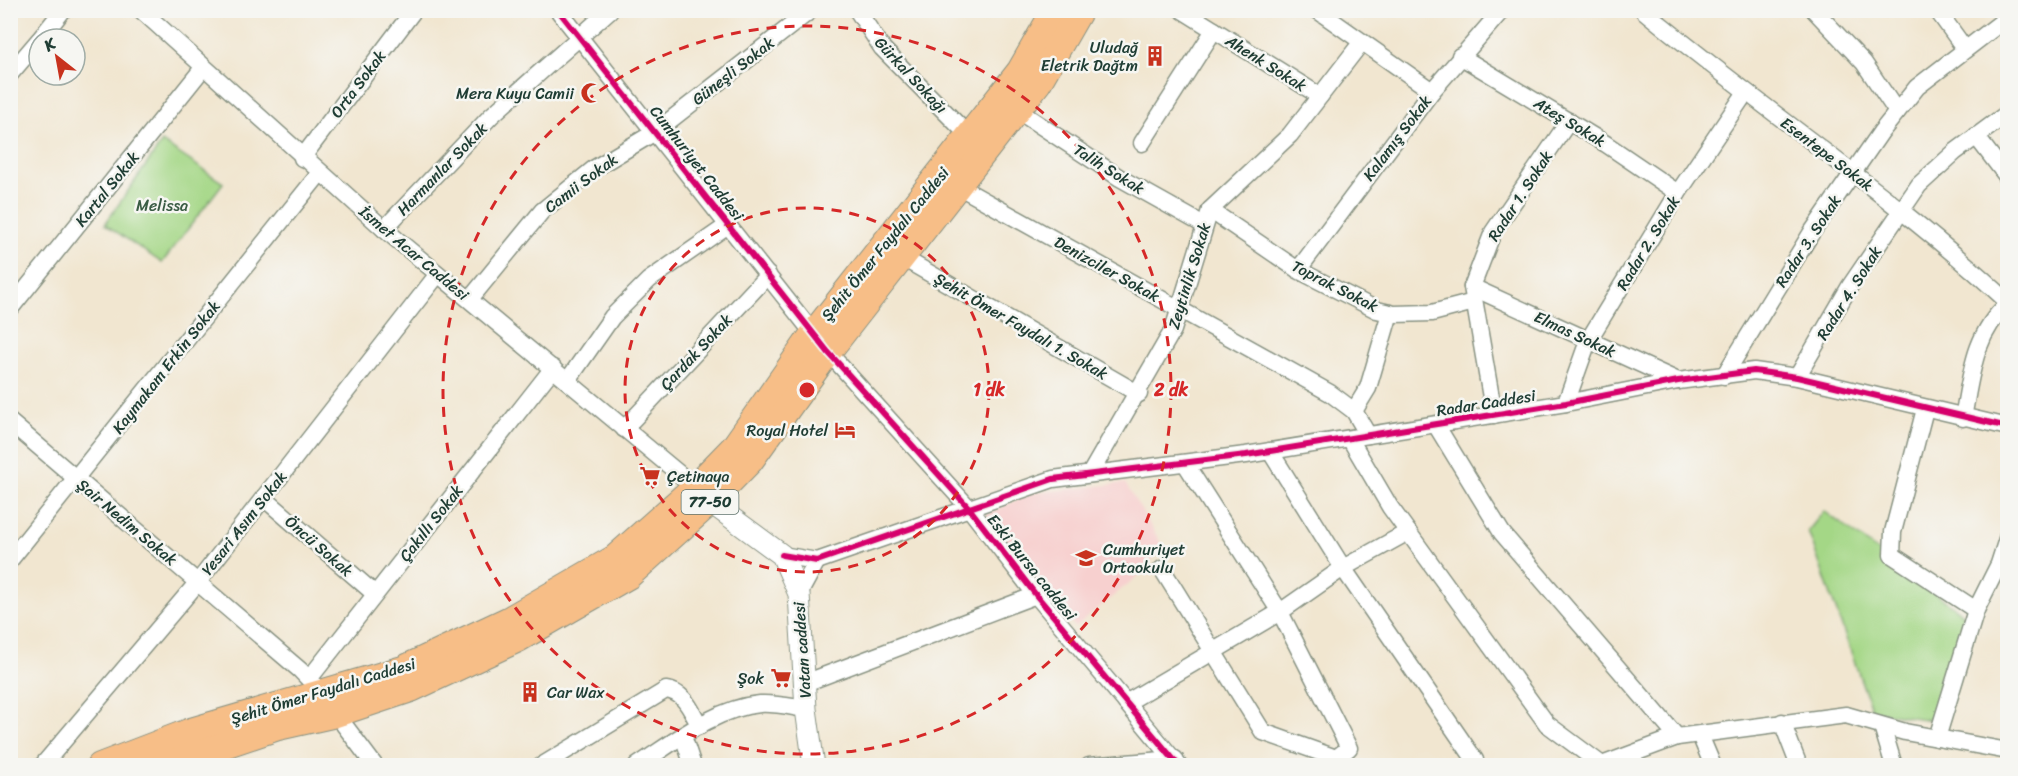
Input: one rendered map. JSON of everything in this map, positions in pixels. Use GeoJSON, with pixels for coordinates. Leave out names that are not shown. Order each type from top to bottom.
{"type":"FeatureCollection","features":[{"type":"Feature","properties":{"kind":"main road","name":"Şehit Ömer Faydalı Caddesi"},"geometry":{"type":"LineString","coordinates":[[100,765],[191,731],[323,696],[411,689],[518,639],[628,576],[702,495],[750,461],[821,343],[1020,71],[1055,10]]}},
{"type":"Feature","properties":{"kind":"main road","name":"Şehit Ömer Faydalı Caddesi"},"geometry":{"type":"LineString","coordinates":[[821,343],[903,258],[1038,83],[1080,10]]}},
{"type":"Feature","properties":{"kind":"main road","name":"Şehit Ömer Faydalı Caddesi"},"geometry":{"type":"LineString","coordinates":[[162,765],[203,759],[278,727],[323,696]]}},
{"type":"Feature","properties":{"kind":"street"},"geometry":{"type":"LineString","coordinates":[[49,27],[63,10]]}},
{"type":"Feature","properties":{"kind":"street","name":"Orta Sokak"},"geometry":{"type":"LineString","coordinates":[[302,158],[414,10]]}},
{"type":"Feature","properties":{"kind":"street","name":"Cumhuriyet Caddesi"},"geometry":{"type":"LineString","coordinates":[[558,10],[821,343]]}},
{"type":"Feature","properties":{"kind":"street","name":"Harmanlar Sokak"},"geometry":{"type":"LineString","coordinates":[[384,229],[491,116],[610,10]]}},
{"type":"Feature","properties":{"kind":"street","name":"Güneşli Sokak"},"geometry":{"type":"LineString","coordinates":[[656,132],[811,10]]}},
{"type":"Feature","properties":{"kind":"street","name":"Gürkal Sokağı"},"geometry":{"type":"LineString","coordinates":[[857,10],[882,48],[970,137]]}},
{"type":"Feature","properties":{"kind":"street","name":"Ahenk Sokak"},"geometry":{"type":"LineString","coordinates":[[1182,10],[1320,96]]}},
{"type":"Feature","properties":{"kind":"street","name":"Kalamış Sokak"},"geometry":{"type":"LineString","coordinates":[[1298,270],[1432,91],[1502,10]]}},
{"type":"Feature","properties":{"kind":"street","name":"Esentepe Sokak"},"geometry":{"type":"LineString","coordinates":[[1643,10],[1746,92],[1903,210],[1953,252],[2007,303]]}},
{"type":"Feature","properties":{"kind":"street"},"geometry":{"type":"LineString","coordinates":[[1814,10],[1864,63],[1897,112]]}},
{"type":"Feature","properties":{"kind":"street"},"geometry":{"type":"LineString","coordinates":[[1937,10],[1965,50]]}},
{"type":"Feature","properties":{"kind":"street"},"geometry":{"type":"LineString","coordinates":[[1319,11],[1361,43],[1432,91]]}},
{"type":"Feature","properties":{"kind":"street","name":"İsmet Acar Caddesi"},"geometry":{"type":"LineString","coordinates":[[144,12],[302,158],[384,229],[568,380],[702,495]]}},
{"type":"Feature","properties":{"kind":"street","name":"Radar 3. Sokak"},"geometry":{"type":"LineString","coordinates":[[1724,376],[1812,232],[1897,112],[1917,87],[2007,17]]}},
{"type":"Feature","properties":{"kind":"street"},"geometry":{"type":"LineString","coordinates":[[1142,143],[1214,30]]}},
{"type":"Feature","properties":{"kind":"street","name":"Zeytinlik Sokak"},"geometry":{"type":"LineString","coordinates":[[1090,474],[1139,394],[1173,330],[1207,217],[1290,135],[1361,43]]}},
{"type":"Feature","properties":{"kind":"street"},"geometry":{"type":"LineString","coordinates":[[10,74],[27,53]]}},
{"type":"Feature","properties":{"kind":"street","name":"Ateş Sokak"},"geometry":{"type":"LineString","coordinates":[[1460,56],[1569,121],[1678,193]]}},
{"type":"Feature","properties":{"kind":"street","name":"Kartal Sokak"},"geometry":{"type":"LineString","coordinates":[[10,309],[203,68]]}},
{"type":"Feature","properties":{"kind":"street","name":"Radar 2. Sokak"},"geometry":{"type":"LineString","coordinates":[[1566,403],[1588,341],[1678,193],[1746,92]]}},
{"type":"Feature","properties":{"kind":"street","name":"Talih Sokak"},"geometry":{"type":"LineString","coordinates":[[1017,110],[1120,178],[1207,217]]}},
{"type":"Feature","properties":{"kind":"street","name":"Radar 4. Sokak"},"geometry":{"type":"LineString","coordinates":[[1797,377],[1850,286],[1919,185],[1954,152],[2007,113]]}},
{"type":"Feature","properties":{"kind":"street","name":"Radar 1. Sokak"},"geometry":{"type":"LineString","coordinates":[[1473,295],[1493,232],[1569,121]]}},
{"type":"Feature","properties":{"kind":"street","name":"Camii Sokak"},"geometry":{"type":"LineString","coordinates":[[470,299],[542,211],[595,168],[656,132]]}},
{"type":"Feature","properties":{"kind":"street"},"geometry":{"type":"LineString","coordinates":[[1976,136],[2007,178]]}},
{"type":"Feature","properties":{"kind":"street","name":"Kaymakam Erkin Sokak"},"geometry":{"type":"LineString","coordinates":[[10,560],[320,173]]}},
{"type":"Feature","properties":{"kind":"street","name":"Denizciler Sokak"},"geometry":{"type":"LineString","coordinates":[[958,186],[1330,393],[1354,411],[1368,435]]}},
{"type":"Feature","properties":{"kind":"street","name":"Toprak Sokak"},"geometry":{"type":"LineString","coordinates":[[1207,217],[1298,270],[1377,310],[1390,313],[1432,313],[1473,295]]}},
{"type":"Feature","properties":{"kind":"street"},"geometry":{"type":"LineString","coordinates":[[568,380],[612,317],[649,280],[729,225]]}},
{"type":"Feature","properties":{"kind":"street","name":"Şehit Ömer Faydalı 1. Sokak"},"geometry":{"type":"LineString","coordinates":[[903,258],[1139,394]]}},
{"type":"Feature","properties":{"kind":"street","name":"Yesari Asım Sokak"},"geometry":{"type":"LineString","coordinates":[[42,765],[198,582],[438,274]]}},
{"type":"Feature","properties":{"kind":"street","name":"Çardak Sokak"},"geometry":{"type":"LineString","coordinates":[[624,429],[768,275]]}},
{"type":"Feature","properties":{"kind":"street"},"geometry":{"type":"LineString","coordinates":[[1473,295],[1494,415]]}},
{"type":"Feature","properties":{"kind":"street","name":"Elmas Sokak"},"geometry":{"type":"LineString","coordinates":[[1473,295],[1588,341],[1678,381]]}},
{"type":"Feature","properties":{"kind":"street"},"geometry":{"type":"LineString","coordinates":[[1963,418],[1977,347],[1992,317],[2007,303]]}},
{"type":"Feature","properties":{"kind":"street"},"geometry":{"type":"LineString","coordinates":[[1354,411],[1368,388],[1390,313]]}},
{"type":"Feature","properties":{"kind":"street","name":"Eski Bursa caddesi"},"geometry":{"type":"LineString","coordinates":[[821,343],[969,508],[1036,595],[1177,762]]}},
{"type":"Feature","properties":{"kind":"street","name":"Çakıllı Sokak"},"geometry":{"type":"LineString","coordinates":[[323,696],[375,594],[553,368]]}},
{"type":"Feature","properties":{"kind":"street","name":"Radar Caddesi"},"geometry":{"type":"LineString","coordinates":[[816,561],[1053,479],[1269,452],[1566,403],[1678,381],[1754,371],[1797,377],[2007,427]]}},
{"type":"Feature","properties":{"kind":"street"},"geometry":{"type":"LineString","coordinates":[[1925,409],[1893,532],[1892,555],[1976,610]]}},
{"type":"Feature","properties":{"kind":"street","name":"Şair Nedim Sokak"},"geometry":{"type":"LineString","coordinates":[[10,422],[198,582],[323,696],[375,765]]}},
{"type":"Feature","properties":{"kind":"street"},"geometry":{"type":"LineString","coordinates":[[1436,424],[1502,533],[1677,737]]}},
{"type":"Feature","properties":{"kind":"street"},"geometry":{"type":"LineString","coordinates":[[1350,439],[1408,532],[1547,724],[1602,765],[1619,762],[1677,737],[1846,715],[1882,726],[2007,751]]}},
{"type":"Feature","properties":{"kind":"street"},"geometry":{"type":"LineString","coordinates":[[1269,452],[1343,568],[1474,760]]}},
{"type":"Feature","properties":{"kind":"street"},"geometry":{"type":"LineString","coordinates":[[1162,569],[1263,732],[1336,758],[1349,748],[1280,612],[1185,463]]}},
{"type":"Feature","properties":{"kind":"street"},"geometry":{"type":"LineString","coordinates":[[702,495],[782,555],[816,561],[799,594]]}},
{"type":"Feature","properties":{"kind":"street","name":"Öncü Sokak"},"geometry":{"type":"LineString","coordinates":[[264,498],[375,594]]}},
{"type":"Feature","properties":{"kind":"street"},"geometry":{"type":"LineString","coordinates":[[1126,704],[1280,612],[1343,568],[1408,532]]}},
{"type":"Feature","properties":{"kind":"street"},"geometry":{"type":"LineString","coordinates":[[1937,738],[1976,610],[1999,564],[2007,536]]}},
{"type":"Feature","properties":{"kind":"street","name":"Vatan caddesi"},"geometry":{"type":"LineString","coordinates":[[782,555],[799,594],[806,709],[814,765]]}},
{"type":"Feature","properties":{"kind":"street"},"geometry":{"type":"LineString","coordinates":[[805,683],[1036,595]]}},
{"type":"Feature","properties":{"kind":"street"},"geometry":{"type":"LineString","coordinates":[[541,765],[666,690],[676,691],[684,698],[700,726]]}},
{"type":"Feature","properties":{"kind":"street"},"geometry":{"type":"LineString","coordinates":[[637,765],[682,736],[739,708],[762,704],[806,709]]}},
{"type":"Feature","properties":{"kind":"street"},"geometry":{"type":"LineString","coordinates":[[1782,722],[1799,765]]}},
{"type":"Feature","properties":{"kind":"street"},"geometry":{"type":"LineString","coordinates":[[1882,726],[1894,765]]}},
{"type":"Feature","properties":{"kind":"street"},"geometry":{"type":"LineString","coordinates":[[1700,735],[1713,765]]}},
{"type":"Feature","properties":{"kind":"street"},"geometry":{"type":"LineString","coordinates":[[682,736],[693,765]]}},
{"type":"Feature","properties":{"kind":"street"},"geometry":{"type":"LineString","coordinates":[[1089,765],[1177,762]]}},
{"type":"Feature","properties":{"kind":"shaded area","name":"Cumhuriyet Ortaokulu"},"geometry":{"type":"Polygon","coordinates":[[[1125,483],[1162,545],[1144,571],[1075,627],[985,515],[1033,493],[1125,483]]]}},
{"type":"Feature","properties":{"kind":"green space","name":"Melissa"},"geometry":{"type":"Polygon","coordinates":[[[162,142],[223,183],[162,263],[105,224],[162,142]]]}},
{"type":"Feature","properties":{"kind":"green space"},"geometry":{"type":"Polygon","coordinates":[[[1824,511],[1967,617],[1931,720],[1872,711],[1808,531],[1824,511]]]}},
{"type":"Feature","properties":{"kind":"cycle path"},"geometry":{"type":"LineString","coordinates":[[558,10],[828,352],[969,508],[1036,595],[1179,766]]}},
{"type":"Feature","properties":{"kind":"cycle path"},"geometry":{"type":"LineString","coordinates":[[782,555],[817,561],[1053,479],[1246,455],[1566,403],[1678,381],[1754,371],[1797,377],[2008,427]]}},
{"type":"Feature","properties":{"kind":"place","name":"Uludağ Eletrik Dağtm"},"geometry":{"type":"Point","coordinates":[1155,56]}},
{"type":"Feature","properties":{"kind":"place","name":"Mera Kuyu Camii"},"geometry":{"type":"Point","coordinates":[591,93]}},
{"type":"Feature","properties":{"kind":"place","name":"Royal Hotel"},"geometry":{"type":"Point","coordinates":[845,430]}},
{"type":"Feature","properties":{"kind":"place","name":"Çetinaya"},"geometry":{"type":"Point","coordinates":[650,476]}},
{"type":"Feature","properties":{"kind":"place","name":"Cumhuriyet Ortaokulu"},"geometry":{"type":"Point","coordinates":[1086,558]}},
{"type":"Feature","properties":{"kind":"place","name":"Şok"},"geometry":{"type":"Point","coordinates":[781,678]}},
{"type":"Feature","properties":{"kind":"place","name":"Car Wax"},"geometry":{"type":"Point","coordinates":[530,692]}}]}
